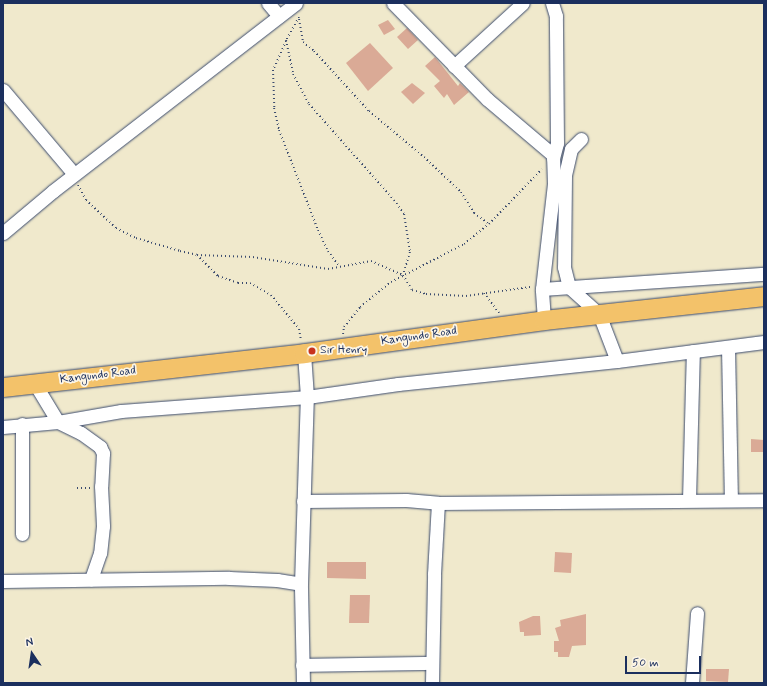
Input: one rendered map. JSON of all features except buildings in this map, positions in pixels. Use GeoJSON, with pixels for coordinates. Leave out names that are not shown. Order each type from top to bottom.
{"type":"FeatureCollection","features":[{"type":"Feature","properties":{"kind":"highway","name":"Kangundo Road"},"geometry":{"type":"LineString","coordinates":[[3,388],[304,353],[544,320],[764,296]]}},
{"type":"Feature","properties":{"kind":"street"},"geometry":{"type":"LineString","coordinates":[[268,3],[279,16]]}},
{"type":"Feature","properties":{"kind":"street"},"geometry":{"type":"LineString","coordinates":[[393,3],[487,99],[553,156]]}},
{"type":"Feature","properties":{"kind":"street"},"geometry":{"type":"LineString","coordinates":[[454,66],[523,3]]}},
{"type":"Feature","properties":{"kind":"street"},"geometry":{"type":"LineString","coordinates":[[544,320],[542,289],[554,183],[553,156],[557,143],[557,37],[556,16],[552,3]]}},
{"type":"Feature","properties":{"kind":"street"},"geometry":{"type":"LineString","coordinates":[[3,233],[74,174],[279,16],[298,7]]}},
{"type":"Feature","properties":{"kind":"street"},"geometry":{"type":"LineString","coordinates":[[3,90],[74,174]]}},
{"type":"Feature","properties":{"kind":"street"},"geometry":{"type":"LineString","coordinates":[[581,139],[571,149],[565,176],[563,242],[564,267],[569,287],[599,314],[617,361]]}},
{"type":"Feature","properties":{"kind":"street"},"geometry":{"type":"LineString","coordinates":[[542,289],[764,274]]}},
{"type":"Feature","properties":{"kind":"street"},"geometry":{"type":"LineString","coordinates":[[3,427],[22,424],[58,422],[120,411],[307,397],[398,384],[617,361],[764,342]]}},
{"type":"Feature","properties":{"kind":"street"},"geometry":{"type":"LineString","coordinates":[[728,347],[731,500]]}},
{"type":"Feature","properties":{"kind":"street"},"geometry":{"type":"LineString","coordinates":[[689,500],[693,350]]}},
{"type":"Feature","properties":{"kind":"street"},"geometry":{"type":"LineString","coordinates":[[302,683],[301,584],[307,397],[304,353]]}},
{"type":"Feature","properties":{"kind":"street"},"geometry":{"type":"LineString","coordinates":[[35,384],[58,422],[91,440],[103,453],[101,486],[103,526],[100,553],[91,579]]}},
{"type":"Feature","properties":{"kind":"street"},"geometry":{"type":"LineString","coordinates":[[22,424],[22,534]]}},
{"type":"Feature","properties":{"kind":"street"},"geometry":{"type":"LineString","coordinates":[[303,501],[406,500],[438,503],[764,500]]}},
{"type":"Feature","properties":{"kind":"street"},"geometry":{"type":"LineString","coordinates":[[432,683],[438,503]]}},
{"type":"Feature","properties":{"kind":"street"},"geometry":{"type":"LineString","coordinates":[[3,581],[229,578],[277,580],[301,584]]}},
{"type":"Feature","properties":{"kind":"street"},"geometry":{"type":"LineString","coordinates":[[692,683],[697,613]]}},
{"type":"Feature","properties":{"kind":"street"},"geometry":{"type":"LineString","coordinates":[[302,665],[432,663]]}},
{"type":"Feature","properties":{"kind":"path"},"geometry":{"type":"LineString","coordinates":[[298,7],[303,42],[314,51],[369,111],[424,157],[461,192],[474,213],[489,224]]}},
{"type":"Feature","properties":{"kind":"path"},"geometry":{"type":"LineString","coordinates":[[299,17],[286,40],[273,70],[274,100],[278,122],[321,237],[332,258],[339,266]]}},
{"type":"Feature","properties":{"kind":"path"},"geometry":{"type":"LineString","coordinates":[[286,40],[293,74],[309,104],[394,200],[404,214],[410,252],[404,275]]}},
{"type":"Feature","properties":{"kind":"path"},"geometry":{"type":"LineString","coordinates":[[342,347],[344,327],[353,315],[391,282],[453,251],[489,224],[553,156]]}},
{"type":"Feature","properties":{"kind":"path"},"geometry":{"type":"LineString","coordinates":[[80,189],[99,214],[116,228],[144,240],[197,255],[253,257],[328,269],[371,261],[404,275],[412,290],[426,294],[466,296],[525,286],[542,289]]}},
{"type":"Feature","properties":{"kind":"path"},"geometry":{"type":"LineString","coordinates":[[197,255],[218,276],[238,283],[250,284],[271,295],[299,329],[304,353]]}},
{"type":"Feature","properties":{"kind":"path"},"geometry":{"type":"LineString","coordinates":[[484,293],[509,325]]}},
{"type":"Feature","properties":{"kind":"place","name":"Sir Henry"},"geometry":{"type":"Point","coordinates":[312,351]}}]}
